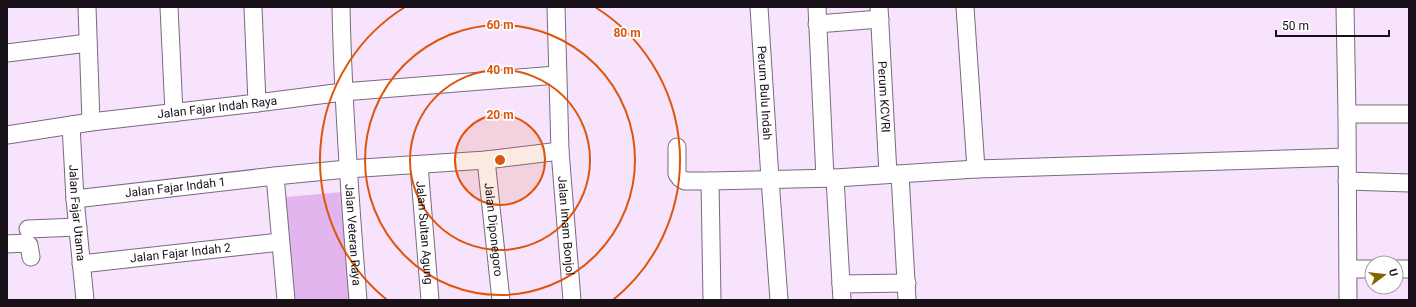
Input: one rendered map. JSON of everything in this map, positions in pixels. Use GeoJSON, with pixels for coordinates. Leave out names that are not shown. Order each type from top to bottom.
{"type":"FeatureCollection","features":[{"type":"Feature","properties":{"kind":"street"},"geometry":{"type":"LineString","coordinates":[[87,7],[91,122]]}},
{"type":"Feature","properties":{"kind":"street"},"geometry":{"type":"LineString","coordinates":[[169,7],[174,113]]}},
{"type":"Feature","properties":{"kind":"street"},"geometry":{"type":"LineString","coordinates":[[253,7],[257,103]]}},
{"type":"Feature","properties":{"kind":"street","name":"Jalan Veteran Raya"},"geometry":{"type":"LineString","coordinates":[[341,7],[347,169],[358,300]]}},
{"type":"Feature","properties":{"kind":"street","name":"Jalan Imam Bonjol"},"geometry":{"type":"LineString","coordinates":[[556,7],[560,151],[572,300]]}},
{"type":"Feature","properties":{"kind":"street","name":"Perum Bulu Indah"},"geometry":{"type":"LineString","coordinates":[[759,7],[779,300]]}},
{"type":"Feature","properties":{"kind":"street"},"geometry":{"type":"LineString","coordinates":[[965,7],[976,170]]}},
{"type":"Feature","properties":{"kind":"street"},"geometry":{"type":"LineString","coordinates":[[1345,7],[1348,300]]}},
{"type":"Feature","properties":{"kind":"street","name":"Perum KCVRI"},"geometry":{"type":"LineString","coordinates":[[841,292],[817,15],[879,13],[894,174],[907,283],[907,300]]}},
{"type":"Feature","properties":{"kind":"street"},"geometry":{"type":"LineString","coordinates":[[7,53],[88,43]]}},
{"type":"Feature","properties":{"kind":"street","name":"Jalan Fajar Indah Raya"},"geometry":{"type":"LineString","coordinates":[[7,135],[91,122],[343,92],[557,75]]}},
{"type":"Feature","properties":{"kind":"street"},"geometry":{"type":"LineString","coordinates":[[1347,114],[1409,114]]}},
{"type":"Feature","properties":{"kind":"street","name":"Jalan Fajar Utama"},"geometry":{"type":"LineString","coordinates":[[71,125],[85,300]]}},
{"type":"Feature","properties":{"kind":"street"},"geometry":{"type":"LineString","coordinates":[[677,147],[678,174],[680,178],[685,181],[830,178],[976,170],[1347,157]]}},
{"type":"Feature","properties":{"kind":"street","name":"Jalan Fajar Indah 1"},"geometry":{"type":"LineString","coordinates":[[76,199],[275,176],[347,169],[486,160],[560,151]]}},
{"type":"Feature","properties":{"kind":"street","name":"Jalan Diponegoro"},"geometry":{"type":"LineString","coordinates":[[486,160],[501,300]]}},
{"type":"Feature","properties":{"kind":"street","name":"Jalan Sultan Agung"},"geometry":{"type":"LineString","coordinates":[[419,165],[430,300]]}},
{"type":"Feature","properties":{"kind":"street"},"geometry":{"type":"LineString","coordinates":[[275,176],[286,300]]}},
{"type":"Feature","properties":{"kind":"street"},"geometry":{"type":"LineString","coordinates":[[710,181],[712,300]]}},
{"type":"Feature","properties":{"kind":"street"},"geometry":{"type":"LineString","coordinates":[[1347,181],[1409,183]]}},
{"type":"Feature","properties":{"kind":"street"},"geometry":{"type":"LineString","coordinates":[[28,229],[78,227]]}},
{"type":"Feature","properties":{"kind":"street","name":"Jalan Fajar Indah 2"},"geometry":{"type":"LineString","coordinates":[[81,264],[280,242]]}},
{"type":"Feature","properties":{"kind":"street"},"geometry":{"type":"LineString","coordinates":[[7,244],[26,243],[28,245],[31,257]]}},
{"type":"Feature","properties":{"kind":"street"},"geometry":{"type":"LineString","coordinates":[[1348,269],[1364,269]]}},
{"type":"Feature","properties":{"kind":"street"},"geometry":{"type":"LineString","coordinates":[[841,292],[907,283]]}},
{"type":"Feature","properties":{"kind":"shaded area"},"geometry":{"type":"Polygon","coordinates":[[[342,192],[352,300],[295,300],[286,197],[342,192]]]}}]}
